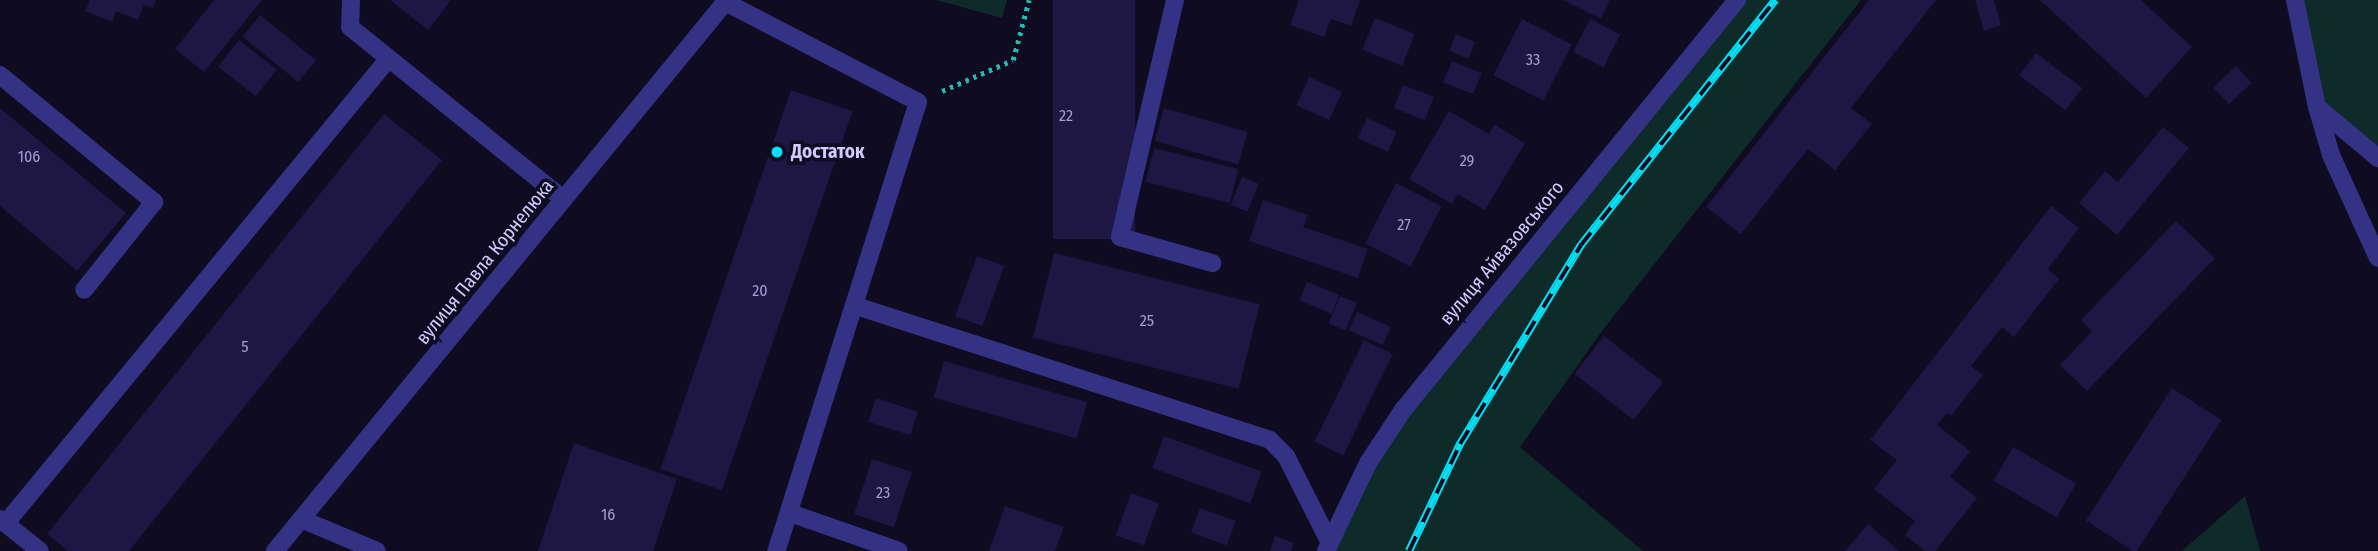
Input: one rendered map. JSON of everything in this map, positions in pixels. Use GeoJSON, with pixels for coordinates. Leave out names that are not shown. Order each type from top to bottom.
{"type":"FeatureCollection","features":[{"type":"Feature","properties":{"kind":"street"},"geometry":{"type":"LineString","coordinates":[[351,0],[350,27],[563,199]]}},
{"type":"Feature","properties":{"kind":"street"},"geometry":{"type":"LineString","coordinates":[[1175,0],[1120,237],[1212,263]]}},
{"type":"Feature","properties":{"kind":"street","name":"вулиця Айвазовського"},"geometry":{"type":"LineString","coordinates":[[1327,546],[1368,463],[1428,376],[1737,0]]}},
{"type":"Feature","properties":{"kind":"street"},"geometry":{"type":"LineString","coordinates":[[2295,0],[2317,107],[2331,155],[2378,258]]}},
{"type":"Feature","properties":{"kind":"street"},"geometry":{"type":"LineString","coordinates":[[726,1],[918,102],[856,306],[776,551]]}},
{"type":"Feature","properties":{"kind":"street","name":"вулиця Павла Корнелюка"},"geometry":{"type":"LineString","coordinates":[[275,551],[726,1]]}},
{"type":"Feature","properties":{"kind":"street"},"geometry":{"type":"LineString","coordinates":[[40,551],[3,521],[389,58]]}},
{"type":"Feature","properties":{"kind":"street"},"geometry":{"type":"LineString","coordinates":[[0,75],[154,202],[84,290]]}},
{"type":"Feature","properties":{"kind":"street"},"geometry":{"type":"LineString","coordinates":[[2317,107],[2378,158]]}},
{"type":"Feature","properties":{"kind":"street"},"geometry":{"type":"LineString","coordinates":[[856,306],[1270,440],[1286,456],[1327,546]]}},
{"type":"Feature","properties":{"kind":"street"},"geometry":{"type":"LineString","coordinates":[[790,513],[899,551]]}},
{"type":"Feature","properties":{"kind":"street"},"geometry":{"type":"LineString","coordinates":[[301,519],[377,551]]}},
{"type":"Feature","properties":{"kind":"path"},"geometry":{"type":"LineString","coordinates":[[918,102],[1013,60],[1029,0]]}},
{"type":"Feature","properties":{"kind":"green space"},"geometry":{"type":"Polygon","coordinates":[[[936,0],[1007,0],[1002,18],[936,0]]]}},
{"type":"Feature","properties":{"kind":"green space"},"geometry":{"type":"Polygon","coordinates":[[[1737,0],[1861,0],[1602,331],[1520,447],[1643,551],[1326,551],[1368,463],[1737,0]]]}},
{"type":"Feature","properties":{"kind":"green space"},"geometry":{"type":"Polygon","coordinates":[[[2295,0],[2378,0],[2378,158],[2317,107],[2295,0]]]}},
{"type":"Feature","properties":{"kind":"green space"},"geometry":{"type":"Polygon","coordinates":[[[2245,496],[2260,551],[2182,551],[2245,496]]]}},
{"type":"Feature","properties":{"kind":"building"},"geometry":{"type":"Polygon","coordinates":[[[90,0],[156,0],[153,8],[144,5],[138,20],[116,11],[112,22],[85,11],[90,0]]]}},
{"type":"Feature","properties":{"kind":"building"},"geometry":{"type":"Polygon","coordinates":[[[214,0],[262,0],[204,72],[175,49],[214,0]]]}},
{"type":"Feature","properties":{"kind":"building"},"geometry":{"type":"Polygon","coordinates":[[[390,0],[451,0],[428,30],[390,0]]]}},
{"type":"Feature","properties":{"kind":"building"},"geometry":{"type":"Polygon","coordinates":[[[1053,0],[1135,0],[1135,239],[1053,239],[1053,0]]]}},
{"type":"Feature","properties":{"kind":"building"},"geometry":{"type":"Polygon","coordinates":[[[1299,0],[1360,0],[1351,26],[1331,19],[1324,37],[1290,25],[1299,0]]]}},
{"type":"Feature","properties":{"kind":"building"},"geometry":{"type":"Polygon","coordinates":[[[1563,0],[1610,0],[1601,19],[1563,0]]]}},
{"type":"Feature","properties":{"kind":"building"},"geometry":{"type":"Polygon","coordinates":[[[1869,0],[1936,0],[1851,108],[1872,124],[1835,170],[1808,149],[1741,234],[1706,207],[1869,0]]]}},
{"type":"Feature","properties":{"kind":"building"},"geometry":{"type":"Polygon","coordinates":[[[1975,0],[1994,0],[2001,25],[1984,31],[1975,0]]]}},
{"type":"Feature","properties":{"kind":"building"},"geometry":{"type":"Polygon","coordinates":[[[2040,0],[2141,0],[2192,47],[2146,98],[2040,0]]]}},
{"type":"Feature","properties":{"kind":"building"},"geometry":{"type":"Polygon","coordinates":[[[260,15],[316,60],[298,82],[242,37],[260,15]]]}},
{"type":"Feature","properties":{"kind":"building"},"geometry":{"type":"Polygon","coordinates":[[[1375,18],[1415,34],[1402,66],[1362,50],[1375,18]]]}},
{"type":"Feature","properties":{"kind":"building"},"geometry":{"type":"Polygon","coordinates":[[[1522,19],[1572,44],[1543,101],[1493,75],[1522,19]]]}},
{"type":"Feature","properties":{"kind":"building"},"geometry":{"type":"Polygon","coordinates":[[[1590,19],[1620,34],[1603,67],[1573,52],[1590,19]]]}},
{"type":"Feature","properties":{"kind":"building"},"geometry":{"type":"Polygon","coordinates":[[[1456,34],[1475,42],[1468,59],[1449,51],[1456,34]]]}},
{"type":"Feature","properties":{"kind":"building"},"geometry":{"type":"Polygon","coordinates":[[[239,40],[277,70],[256,96],[218,67],[239,40]]]}},
{"type":"Feature","properties":{"kind":"building"},"geometry":{"type":"Polygon","coordinates":[[[2036,53],[2082,88],[2065,110],[2019,75],[2036,53]]]}},
{"type":"Feature","properties":{"kind":"building"},"geometry":{"type":"Polygon","coordinates":[[[1452,61],[1482,73],[1473,94],[1443,82],[1452,61]]]}},
{"type":"Feature","properties":{"kind":"building"},"geometry":{"type":"Polygon","coordinates":[[[2236,66],[2252,83],[2229,104],[2213,87],[2236,66]]]}},
{"type":"Feature","properties":{"kind":"building"},"geometry":{"type":"Polygon","coordinates":[[[1309,77],[1342,92],[1329,120],[1296,105],[1309,77]]]}},
{"type":"Feature","properties":{"kind":"building"},"geometry":{"type":"Polygon","coordinates":[[[1403,85],[1434,97],[1425,120],[1394,108],[1403,85]]]}},
{"type":"Feature","properties":{"kind":"building"},"geometry":{"type":"Polygon","coordinates":[[[791,90],[852,111],[722,490],[660,469],[791,90]]]}},
{"type":"Feature","properties":{"kind":"building"},"geometry":{"type":"Polygon","coordinates":[[[0,108],[126,213],[77,271],[0,206],[0,108]]]}},
{"type":"Feature","properties":{"kind":"building"},"geometry":{"type":"Polygon","coordinates":[[[1164,108],[1248,132],[1238,165],[1155,141],[1164,108]]]}},
{"type":"Feature","properties":{"kind":"building"},"geometry":{"type":"Polygon","coordinates":[[[1449,111],[1489,134],[1494,124],[1525,143],[1485,210],[1458,194],[1452,204],[1409,179],[1449,111]]]}},
{"type":"Feature","properties":{"kind":"building"},"geometry":{"type":"Polygon","coordinates":[[[384,114],[442,160],[129,551],[68,551],[47,534],[384,114]]]}},
{"type":"Feature","properties":{"kind":"building"},"geometry":{"type":"Polygon","coordinates":[[[1367,118],[1397,132],[1388,152],[1358,138],[1367,118]]]}},
{"type":"Feature","properties":{"kind":"building"},"geometry":{"type":"Polygon","coordinates":[[[2163,127],[2189,148],[2117,235],[2079,203],[2105,171],[2118,182],[2163,127]]]}},
{"type":"Feature","properties":{"kind":"building"},"geometry":{"type":"Polygon","coordinates":[[[1154,148],[1238,169],[1230,203],[1146,182],[1154,148]]]}},
{"type":"Feature","properties":{"kind":"building"},"geometry":{"type":"Polygon","coordinates":[[[1242,177],[1259,184],[1247,212],[1231,205],[1242,177]]]}},
{"type":"Feature","properties":{"kind":"building"},"geometry":{"type":"Polygon","coordinates":[[[1396,183],[1441,206],[1411,267],[1365,244],[1396,183]]]}},
{"type":"Feature","properties":{"kind":"building"},"geometry":{"type":"Polygon","coordinates":[[[1263,200],[1308,215],[1303,227],[1368,249],[1358,278],[1249,241],[1263,200]]]}},
{"type":"Feature","properties":{"kind":"building"},"geometry":{"type":"Polygon","coordinates":[[[2051,206],[2079,228],[2048,269],[2059,279],[2014,337],[2002,327],[1971,366],[1983,375],[1951,416],[1947,413],[1937,425],[1970,451],[1950,477],[1977,498],[1935,551],[1925,551],[1905,535],[1915,521],[1874,489],[1897,460],[1870,440],[2051,206]]]}},
{"type":"Feature","properties":{"kind":"building"},"geometry":{"type":"Polygon","coordinates":[[[2176,221],[2215,258],[2087,391],[2060,365],[2092,331],[2081,320],[2176,221]]]}},
{"type":"Feature","properties":{"kind":"building"},"geometry":{"type":"Polygon","coordinates":[[[1054,253],[1260,304],[1239,389],[1033,337],[1054,253]]]}},
{"type":"Feature","properties":{"kind":"building"},"geometry":{"type":"Polygon","coordinates":[[[977,256],[1004,266],[982,326],[955,316],[977,256]]]}},
{"type":"Feature","properties":{"kind":"building"},"geometry":{"type":"Polygon","coordinates":[[[1307,282],[1339,295],[1332,314],[1300,301],[1307,282]]]}},
{"type":"Feature","properties":{"kind":"building"},"geometry":{"type":"Polygon","coordinates":[[[1340,296],[1357,303],[1345,331],[1329,324],[1340,296]]]}},
{"type":"Feature","properties":{"kind":"building"},"geometry":{"type":"Polygon","coordinates":[[[1357,312],[1391,327],[1383,345],[1349,330],[1357,312]]]}},
{"type":"Feature","properties":{"kind":"building"},"geometry":{"type":"Polygon","coordinates":[[[1604,336],[1663,382],[1634,420],[1574,374],[1604,336]]]}},
{"type":"Feature","properties":{"kind":"building"},"geometry":{"type":"Polygon","coordinates":[[[1364,340],[1393,354],[1343,456],[1314,442],[1364,340]]]}},
{"type":"Feature","properties":{"kind":"building"},"geometry":{"type":"Polygon","coordinates":[[[944,361],[1087,402],[1077,439],[934,398],[944,361]]]}},
{"type":"Feature","properties":{"kind":"building"},"geometry":{"type":"Polygon","coordinates":[[[2172,388],[2221,420],[2136,551],[2086,521],[2172,388]]]}},
{"type":"Feature","properties":{"kind":"building"},"geometry":{"type":"Polygon","coordinates":[[[876,398],[918,412],[910,435],[868,422],[876,398]]]}},
{"type":"Feature","properties":{"kind":"building"},"geometry":{"type":"Polygon","coordinates":[[[1164,436],[1262,472],[1250,504],[1152,468],[1164,436]]]}},
{"type":"Feature","properties":{"kind":"building"},"geometry":{"type":"Polygon","coordinates":[[[574,443],[677,479],[653,551],[538,551],[574,443]]]}},
{"type":"Feature","properties":{"kind":"building"},"geometry":{"type":"Polygon","coordinates":[[[2013,447],[2076,484],[2057,517],[1994,481],[2013,447]]]}},
{"type":"Feature","properties":{"kind":"building"},"geometry":{"type":"Polygon","coordinates":[[[872,459],[912,472],[894,527],[854,514],[872,459]]]}},
{"type":"Feature","properties":{"kind":"building"},"geometry":{"type":"Polygon","coordinates":[[[1131,493],[1159,503],[1144,546],[1116,535],[1131,493]]]}},
{"type":"Feature","properties":{"kind":"building"},"geometry":{"type":"Polygon","coordinates":[[[1005,506],[1064,527],[1055,551],[989,551],[1005,506]]]}},
{"type":"Feature","properties":{"kind":"building"},"geometry":{"type":"Polygon","coordinates":[[[1200,508],[1236,521],[1227,545],[1191,532],[1200,508]]]}},
{"type":"Feature","properties":{"kind":"building"},"geometry":{"type":"Polygon","coordinates":[[[1868,524],[1899,551],[1845,551],[1868,524]]]}},
{"type":"Feature","properties":{"kind":"building"},"geometry":{"type":"Polygon","coordinates":[[[1275,536],[1294,543],[1291,551],[1270,551],[1275,536]]]}},
{"type":"Feature","properties":{"kind":"railway"},"geometry":{"type":"LineString","coordinates":[[1409,551],[1460,444],[1581,245],[1775,0]]}},
{"type":"Feature","properties":{"kind":"place","name":"Достаток"},"geometry":{"type":"Point","coordinates":[777,152]}}]}
